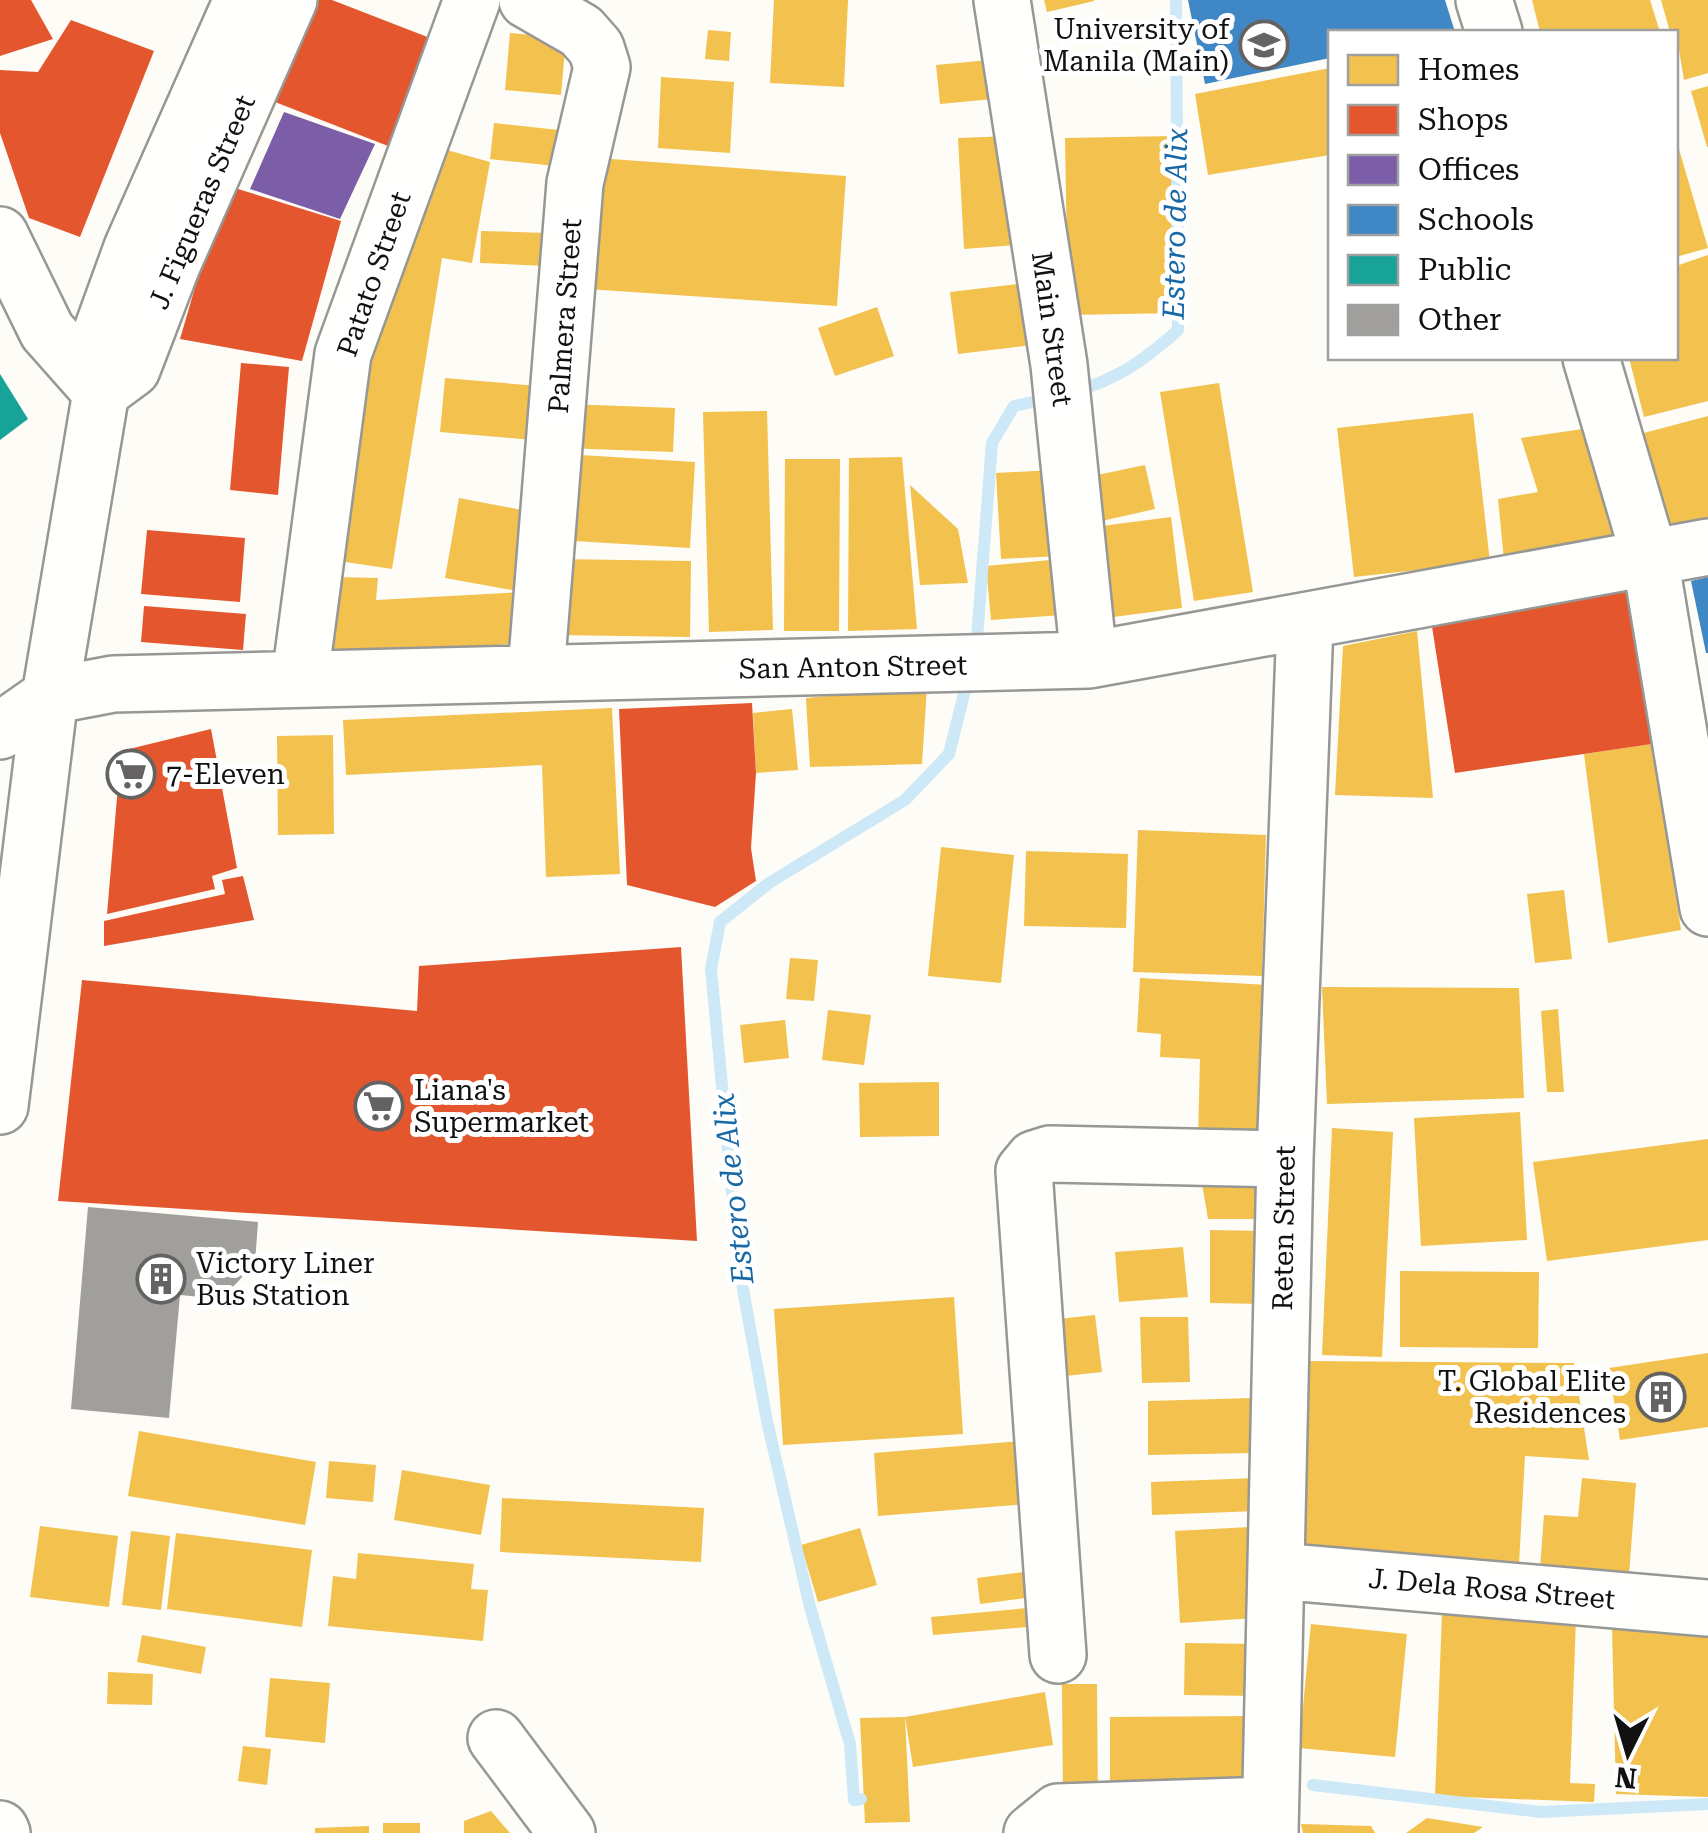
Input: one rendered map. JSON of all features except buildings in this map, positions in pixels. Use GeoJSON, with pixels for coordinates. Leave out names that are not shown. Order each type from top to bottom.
{"type":"FeatureCollection","features":[{"type":"Feature","properties":{"kind":"street","name":"J. Figueras Street"},"geometry":{"type":"LineString","coordinates":[[0,1106],[50,696],[102,392],[96,350],[132,248],[242,0]]}},
{"type":"Feature","properties":{"kind":"street","name":"J. Figueras Street"},"geometry":{"type":"LineString","coordinates":[[102,392],[132,369],[172,265],[289,0]]}},
{"type":"Feature","properties":{"kind":"street","name":"Patato Street"},"geometry":{"type":"LineString","coordinates":[[300,678],[343,354],[472,0]]}},
{"type":"Feature","properties":{"kind":"street","name":"Palmera Street"},"geometry":{"type":"LineString","coordinates":[[527,0],[581,31],[596,48],[602,68],[575,183],[536,672]]}},
{"type":"Feature","properties":{"kind":"street","name":"Main Street"},"geometry":{"type":"LineString","coordinates":[[1002,0],[1060,365],[1089,660]]}},
{"type":"Feature","properties":{"kind":"street"},"geometry":{"type":"LineString","coordinates":[[1484,0],[1493,30]]}},
{"type":"Feature","properties":{"kind":"street"},"geometry":{"type":"LineString","coordinates":[[0,235],[47,331],[102,392]]}},
{"type":"Feature","properties":{"kind":"street"},"geometry":{"type":"LineString","coordinates":[[1592,360],[1650,558],[1708,908]]}},
{"type":"Feature","properties":{"kind":"street","name":"San Anton Street"},"geometry":{"type":"LineString","coordinates":[[0,731],[50,696],[113,684],[1089,660],[1708,547]]}},
{"type":"Feature","properties":{"kind":"street","name":"Reten Street"},"geometry":{"type":"LineString","coordinates":[[1270,1819],[1284,1159],[1305,623]]}},
{"type":"Feature","properties":{"kind":"street"},"geometry":{"type":"LineString","coordinates":[[1058,1654],[1024,1171],[1034,1158],[1050,1154],[1284,1159]]}},
{"type":"Feature","properties":{"kind":"street","name":"J. Dela Rosa Street"},"geometry":{"type":"LineString","coordinates":[[1277,1570],[1708,1608]]}},
{"type":"Feature","properties":{"kind":"street"},"geometry":{"type":"LineString","coordinates":[[496,1738],[567,1833]]}},
{"type":"Feature","properties":{"kind":"street"},"geometry":{"type":"LineString","coordinates":[[1045,1822],[1270,1819]]}},
{"type":"Feature","properties":{"kind":"waterway","name":"Estero de Alix"},"geometry":{"type":"LineString","coordinates":[[1075,391],[1131,367],[1178,330],[1176,0]]}},
{"type":"Feature","properties":{"kind":"waterway","name":"Estero de Alix"},"geometry":{"type":"LineString","coordinates":[[977,638],[992,443],[1014,406],[1050,398]]}},
{"type":"Feature","properties":{"kind":"waterway","name":"Estero de Alix"},"geometry":{"type":"LineString","coordinates":[[861,1799],[854,1800],[850,1744],[810,1607],[767,1421],[739,1267],[711,969],[720,922],[769,883],[905,800],[949,754],[967,682]]}},
{"type":"Feature","properties":{"kind":"waterway","name":"Estero de Alix"},"geometry":{"type":"LineString","coordinates":[[1313,1785],[1541,1812],[1708,1804]]}},
{"type":"Feature","properties":{"kind":"place","name":"University of Manila (Main)"},"geometry":{"type":"Point","coordinates":[1264,45]}},
{"type":"Feature","properties":{"kind":"place","name":"7-Eleven"},"geometry":{"type":"Point","coordinates":[131,774]}},
{"type":"Feature","properties":{"kind":"place","name":"Liana's Supermarket"},"geometry":{"type":"Point","coordinates":[379,1106]}},
{"type":"Feature","properties":{"kind":"place","name":"Victory Liner Bus Station"},"geometry":{"type":"Point","coordinates":[161,1279]}},
{"type":"Feature","properties":{"kind":"place","name":"T. Global Elite Residences"},"geometry":{"type":"Point","coordinates":[1661,1397]}}]}
